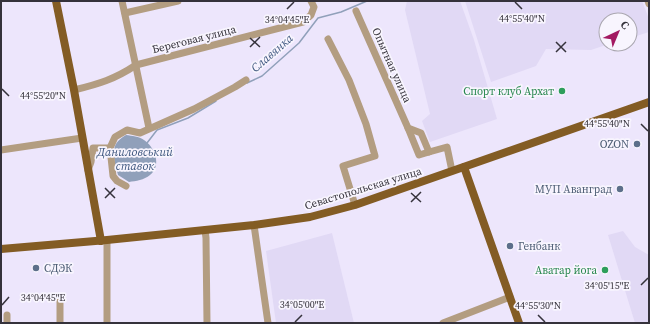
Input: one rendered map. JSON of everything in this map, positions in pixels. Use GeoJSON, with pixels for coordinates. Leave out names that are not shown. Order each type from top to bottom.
{"type":"FeatureCollection","features":[{"type":"Feature","properties":{"kind":"main road"},"geometry":{"type":"LineString","coordinates":[[56,1],[88,170],[104,240]]}},
{"type":"Feature","properties":{"kind":"main road","name":"Севастопольская улица"},"geometry":{"type":"LineString","coordinates":[[1,248],[254,226],[310,217],[355,205],[649,102]]}},
{"type":"Feature","properties":{"kind":"main road"},"geometry":{"type":"LineString","coordinates":[[464,167],[519,323]]}},
{"type":"Feature","properties":{"kind":"street"},"geometry":{"type":"LineString","coordinates":[[122,1],[150,128]]}},
{"type":"Feature","properties":{"kind":"street"},"geometry":{"type":"LineString","coordinates":[[125,13],[178,1]]}},
{"type":"Feature","properties":{"kind":"street","name":"Береговая улица"},"geometry":{"type":"LineString","coordinates":[[74,90],[103,82],[120,75],[136,65],[303,22],[311,15],[313,4]]}},
{"type":"Feature","properties":{"kind":"street","name":"Опытная улица"},"geometry":{"type":"LineString","coordinates":[[356,11],[408,128],[421,133],[429,152],[447,147],[452,171]]}},
{"type":"Feature","properties":{"kind":"street"},"geometry":{"type":"LineString","coordinates":[[328,39],[348,80],[366,124],[375,156],[343,166],[355,205]]}},
{"type":"Feature","properties":{"kind":"street"},"geometry":{"type":"LineString","coordinates":[[126,186],[117,181],[113,176],[110,148],[115,137],[127,130],[140,133],[194,109],[246,80]]}},
{"type":"Feature","properties":{"kind":"street"},"geometry":{"type":"LineString","coordinates":[[1,150],[82,138]]}},
{"type":"Feature","properties":{"kind":"street"},"geometry":{"type":"LineString","coordinates":[[88,170],[93,148],[110,148]]}},
{"type":"Feature","properties":{"kind":"street"},"geometry":{"type":"LineString","coordinates":[[254,226],[268,323]]}},
{"type":"Feature","properties":{"kind":"street"},"geometry":{"type":"LineString","coordinates":[[205,230],[207,323]]}},
{"type":"Feature","properties":{"kind":"street"},"geometry":{"type":"LineString","coordinates":[[104,240],[107,323]]}},
{"type":"Feature","properties":{"kind":"street"},"geometry":{"type":"LineString","coordinates":[[442,323],[510,297]]}},
{"type":"Feature","properties":{"kind":"street"},"geometry":{"type":"LineString","coordinates":[[60,300],[60,323]]}},
{"type":"Feature","properties":{"kind":"shaded area"},"geometry":{"type":"Polygon","coordinates":[[[407,1],[460,1],[474,40],[497,119],[430,142],[422,121],[430,114],[405,10],[407,1]]]}},
{"type":"Feature","properties":{"kind":"shaded area"},"geometry":{"type":"Polygon","coordinates":[[[465,1],[642,1],[649,19],[649,32],[638,35],[638,12],[598,12],[598,48],[591,50],[546,49],[536,66],[491,82],[465,1]]]}},
{"type":"Feature","properties":{"kind":"shaded area"},"geometry":{"type":"Polygon","coordinates":[[[623,231],[635,247],[649,255],[649,323],[635,323],[608,235],[623,231]]]}},
{"type":"Feature","properties":{"kind":"shaded area"},"geometry":{"type":"Polygon","coordinates":[[[332,233],[354,323],[276,323],[266,251],[332,233]]]}},
{"type":"Feature","properties":{"kind":"water","name":"Даниловський ставок"},"geometry":{"type":"Polygon","coordinates":[[[126,135],[135,136],[142,139],[148,143],[154,152],[156,157],[156,167],[148,177],[129,182],[118,175],[114,152],[117,143],[126,135]]]}},
{"type":"Feature","properties":{"kind":"waterway","name":"Славянка"},"geometry":{"type":"LineString","coordinates":[[247,83],[262,76],[299,43],[318,18],[341,12],[367,1]]}},
{"type":"Feature","properties":{"kind":"waterway","name":"Славянка"},"geometry":{"type":"LineString","coordinates":[[147,143],[157,130],[188,118],[216,101]]}},
{"type":"Feature","properties":{"kind":"place","name":"Спорт клуб Архат"},"geometry":{"type":"Point","coordinates":[562,91]}},
{"type":"Feature","properties":{"kind":"place","name":"OZON"},"geometry":{"type":"Point","coordinates":[637,144]}},
{"type":"Feature","properties":{"kind":"place","name":"МУП Аванград"},"geometry":{"type":"Point","coordinates":[620,189]}},
{"type":"Feature","properties":{"kind":"place","name":"Генбанк"},"geometry":{"type":"Point","coordinates":[510,246]}},
{"type":"Feature","properties":{"kind":"place","name":"СДЭК"},"geometry":{"type":"Point","coordinates":[36,268]}},
{"type":"Feature","properties":{"kind":"place","name":"Аватар йога"},"geometry":{"type":"Point","coordinates":[605,270]}}]}
